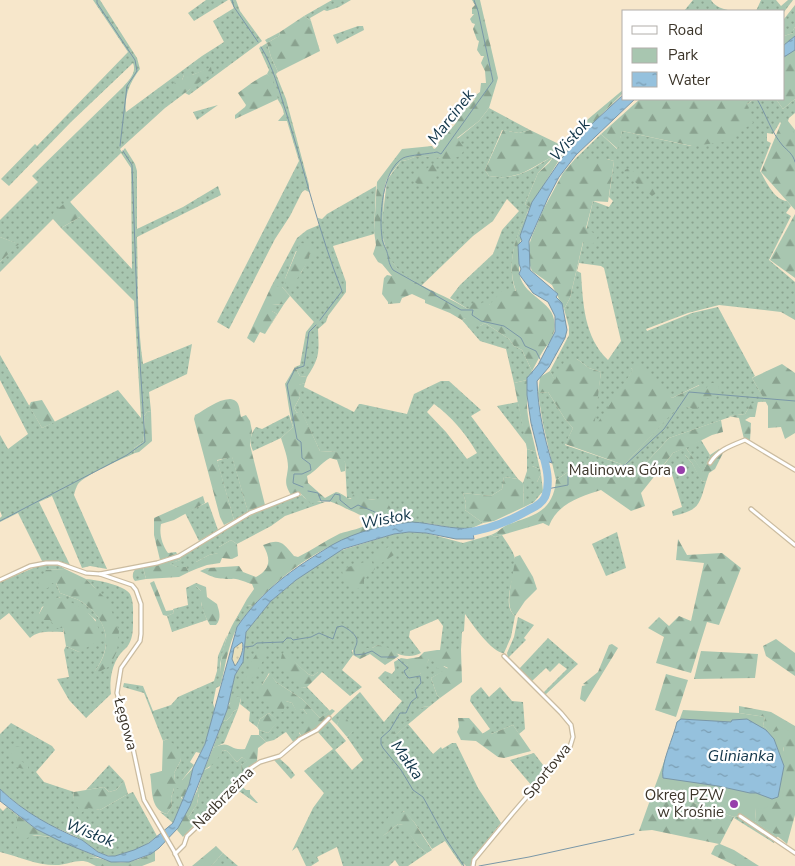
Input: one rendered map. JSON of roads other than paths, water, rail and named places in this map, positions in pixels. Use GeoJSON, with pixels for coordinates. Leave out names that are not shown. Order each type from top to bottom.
{"type":"FeatureCollection","features":[{"type":"Feature","properties":{"kind":"street"},"geometry":{"type":"LineString","coordinates":[[710,463],[714,456],[723,449],[745,440],[795,470]]}},
{"type":"Feature","properties":{"kind":"street","name":"Łęgowa"},"geometry":{"type":"LineString","coordinates":[[100,574],[157,563],[179,556],[250,513],[298,494]]}},
{"type":"Feature","properties":{"kind":"street"},"geometry":{"type":"LineString","coordinates":[[751,509],[795,545]]}},
{"type":"Feature","properties":{"kind":"street","name":"Łęgowa"},"geometry":{"type":"LineString","coordinates":[[0,580],[30,566],[52,562],[86,573],[100,574],[132,585],[136,590],[141,604],[140,641],[121,668],[117,693],[131,739],[144,800],[149,812],[176,854],[181,866]]}},
{"type":"Feature","properties":{"kind":"street","name":"Sportowa"},"geometry":{"type":"LineString","coordinates":[[473,866],[474,860],[570,747],[573,737],[572,726],[561,713],[504,656]]}},
{"type":"Feature","properties":{"kind":"street","name":"Nadbrzeżna"},"geometry":{"type":"LineString","coordinates":[[176,854],[181,850],[186,836],[208,816],[221,798],[251,768],[260,762],[280,756],[300,739],[317,730],[329,718]]}},
{"type":"Feature","properties":{"kind":"street"},"geometry":{"type":"LineString","coordinates":[[740,816],[795,853]]}},
{"type":"Feature","properties":{"kind":"water"},"geometry":{"type":"Polygon","coordinates":[[[795,36],[795,50],[785,56],[785,44],[795,36]]]}},
{"type":"Feature","properties":{"kind":"water"},"geometry":{"type":"Polygon","coordinates":[[[622,96],[622,100],[634,100],[576,155],[559,177],[529,241],[530,270],[558,294],[556,297],[562,303],[567,330],[565,338],[549,367],[537,381],[542,423],[552,463],[540,459],[531,423],[527,395],[527,378],[538,365],[555,332],[555,316],[548,302],[533,293],[519,274],[521,269],[518,245],[522,241],[520,236],[532,202],[581,134],[622,96]]]}},
{"type":"Feature","properties":{"kind":"water"},"geometry":{"type":"Polygon","coordinates":[[[412,522],[472,528],[474,539],[456,539],[426,533],[409,532],[394,534],[343,549],[296,580],[271,601],[246,632],[243,662],[235,675],[227,710],[190,806],[178,828],[151,854],[129,862],[111,862],[36,829],[0,801],[0,789],[38,818],[82,840],[98,852],[108,856],[115,856],[134,850],[149,843],[173,823],[189,785],[193,768],[205,744],[237,627],[247,613],[280,580],[304,562],[341,540],[361,532],[412,522]],[[242,642],[234,648],[232,659],[235,666],[242,654],[242,642]]]}},
{"type":"Feature","properties":{"kind":"water","name":"Glinianka"},"geometry":{"type":"Polygon","coordinates":[[[681,719],[731,722],[732,720],[747,719],[766,730],[774,739],[784,766],[778,797],[772,799],[756,793],[663,778],[665,758],[677,722],[681,719]]]}},
{"type":"Feature","properties":{"kind":"waterway"},"geometry":{"type":"LineString","coordinates":[[97,0],[97,3],[135,60],[137,71],[127,86],[120,146]]}},
{"type":"Feature","properties":{"kind":"waterway"},"geometry":{"type":"LineString","coordinates":[[232,0],[234,7],[258,42]]}},
{"type":"Feature","properties":{"kind":"waterway","name":"Marcinek"},"geometry":{"type":"LineString","coordinates":[[474,0],[493,81],[441,154],[437,152],[410,156],[403,158],[396,164],[386,183],[381,218],[382,240],[393,270],[461,310],[473,310],[472,315],[481,321],[504,326],[521,338],[525,346],[536,351],[540,359]]}},
{"type":"Feature","properties":{"kind":"waterway"},"geometry":{"type":"LineString","coordinates":[[261,47],[275,79],[319,225],[342,291],[320,320]]}},
{"type":"Feature","properties":{"kind":"waterway"},"geometry":{"type":"LineString","coordinates":[[758,100],[775,135],[792,155],[795,162]]}},
{"type":"Feature","properties":{"kind":"waterway"},"geometry":{"type":"LineString","coordinates":[[0,521],[127,455],[145,442],[138,330],[132,165],[123,151]]}},
{"type":"Feature","properties":{"kind":"waterway"},"geometry":{"type":"LineString","coordinates":[[303,487],[293,483],[294,474],[302,474],[311,470],[310,464],[302,458],[301,442],[297,439],[287,385],[295,369],[304,366],[309,332],[316,325]]}},
{"type":"Feature","properties":{"kind":"waterway"},"geometry":{"type":"LineString","coordinates":[[547,489],[568,485],[568,476],[575,473],[625,465],[664,429],[689,392],[795,401]]}},
{"type":"Feature","properties":{"kind":"waterway","name":"Wisłok"},"geometry":{"type":"LineString","coordinates":[[464,533],[489,528],[504,522],[535,507],[541,502],[545,497],[548,485],[542,451]]}},
{"type":"Feature","properties":{"kind":"waterway"},"geometry":{"type":"LineString","coordinates":[[308,491],[318,493],[321,501],[330,501],[335,494],[340,495],[340,500],[351,509],[358,505],[382,516],[394,526]]}},
{"type":"Feature","properties":{"kind":"waterway","name":"Małka"},"geometry":{"type":"LineString","coordinates":[[245,647],[253,646],[257,643],[283,642],[287,638],[293,640],[311,637],[319,633],[333,639],[337,627],[342,626],[354,634],[357,639],[354,649],[355,655],[372,651],[381,657],[396,657]]}},
{"type":"Feature","properties":{"kind":"waterway","name":"Małka"},"geometry":{"type":"LineString","coordinates":[[398,659],[408,668],[404,671],[406,675],[409,678],[420,676],[421,683],[415,690],[417,697],[411,702],[406,713],[400,713],[390,730],[381,738],[381,744],[401,770],[413,790],[423,797],[446,839],[464,866]]}},
{"type":"Feature","properties":{"kind":"waterway"},"geometry":{"type":"LineString","coordinates":[[479,866],[634,834]]}},
{"type":"Feature","properties":{"kind":"place","name":"Malinowa Góra"},"geometry":{"type":"Point","coordinates":[681,470]}},
{"type":"Feature","properties":{"kind":"place","name":"Okręg PZW w Krośnie"},"geometry":{"type":"Point","coordinates":[734,804]}}]}
